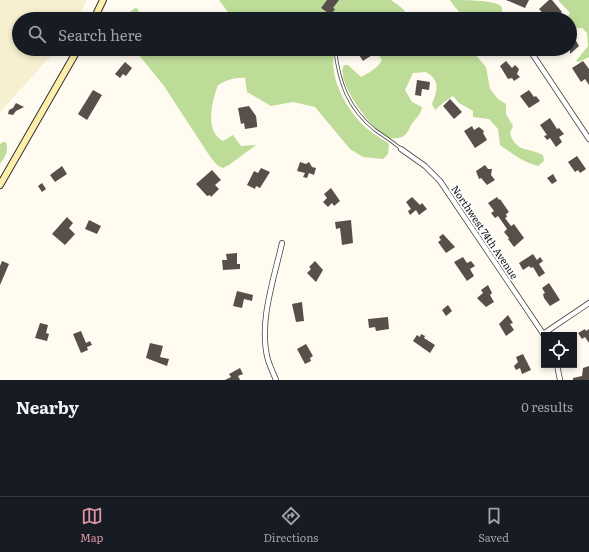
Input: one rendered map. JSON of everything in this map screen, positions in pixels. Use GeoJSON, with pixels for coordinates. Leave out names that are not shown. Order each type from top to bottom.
{"type":"FeatureCollection","features":[{"type":"Feature","properties":{"kind":"street"},"geometry":{"type":"LineString","coordinates":[[97,12],[103,0]]}},
{"type":"Feature","properties":{"kind":"street"},"geometry":{"type":"LineString","coordinates":[[0,185],[74,56]]}},
{"type":"Feature","properties":{"kind":"street"},"geometry":{"type":"LineString","coordinates":[[534,56],[589,139]]}},
{"type":"Feature","properties":{"kind":"street","name":"Northwest 74th Avenue"},"geometry":{"type":"LineString","coordinates":[[401,149],[425,166],[440,182],[541,332]]}},
{"type":"Feature","properties":{"kind":"street"},"geometry":{"type":"LineString","coordinates":[[276,380],[268,358],[265,330],[268,308],[282,243]]}},
{"type":"Feature","properties":{"kind":"street"},"geometry":{"type":"LineString","coordinates":[[547,332],[589,303]]}},
{"type":"Feature","properties":{"kind":"street"},"geometry":{"type":"LineString","coordinates":[[558,368],[560,380]]}},
{"type":"Feature","properties":{"kind":"lane"},"geometry":{"type":"LineString","coordinates":[[336,56],[339,77],[349,100],[366,122],[401,149]]}},
{"type":"Feature","properties":{"kind":"shaded area"},"geometry":{"type":"Polygon","coordinates":[[[0,0],[87,0],[81,12],[12,12],[12,56],[51,56],[0,112],[0,0]]]}},
{"type":"Feature","properties":{"kind":"green space"},"geometry":{"type":"Polygon","coordinates":[[[219,0],[391,0],[405,12],[228,12],[219,0]]]}},
{"type":"Feature","properties":{"kind":"green space"},"geometry":{"type":"Polygon","coordinates":[[[450,0],[478,1],[498,4],[502,8],[502,12],[460,12],[450,0]]]}},
{"type":"Feature","properties":{"kind":"green space"},"geometry":{"type":"Polygon","coordinates":[[[558,0],[589,0],[589,57],[579,62],[576,61],[588,46],[587,33],[582,28],[577,28],[577,12],[569,12],[558,0]]]}},
{"type":"Feature","properties":{"kind":"green space"},"geometry":{"type":"Polygon","coordinates":[[[135,8],[138,9],[139,12],[130,12],[135,8]]]}},
{"type":"Feature","properties":{"kind":"green space"},"geometry":{"type":"Polygon","coordinates":[[[140,56],[333,56],[335,78],[338,87],[348,105],[362,124],[389,144],[388,154],[383,159],[363,157],[350,149],[315,107],[293,102],[271,106],[247,92],[245,78],[234,78],[218,85],[211,115],[213,130],[223,141],[233,135],[241,146],[256,145],[223,168],[218,166],[211,158],[164,86],[140,56]]]}},
{"type":"Feature","properties":{"kind":"green space"},"geometry":{"type":"Polygon","coordinates":[[[379,56],[476,56],[486,67],[490,89],[498,99],[506,104],[506,114],[513,126],[510,133],[516,144],[519,147],[543,155],[544,161],[538,166],[532,164],[500,145],[498,129],[489,119],[473,117],[473,111],[459,103],[453,96],[435,110],[432,104],[436,90],[436,82],[431,75],[426,72],[413,73],[405,90],[412,102],[422,107],[407,133],[402,137],[394,138],[389,138],[382,134],[374,127],[357,106],[350,94],[342,73],[344,65],[348,65],[361,77],[373,70],[382,60],[379,56]]]}},
{"type":"Feature","properties":{"kind":"green space"},"geometry":{"type":"Polygon","coordinates":[[[6,142],[7,151],[0,164],[0,144],[6,142]]]}},
{"type":"Feature","properties":{"kind":"building"},"geometry":{"type":"Polygon","coordinates":[[[327,0],[339,0],[333,8],[335,9],[333,12],[327,12],[321,8],[327,0]]]}},
{"type":"Feature","properties":{"kind":"building"},"geometry":{"type":"Polygon","coordinates":[[[506,0],[529,0],[525,8],[506,0]]]}},
{"type":"Feature","properties":{"kind":"building"},"geometry":{"type":"Polygon","coordinates":[[[549,0],[552,0],[562,12],[542,12],[539,9],[549,0]]]}},
{"type":"Feature","properties":{"kind":"building"},"geometry":{"type":"Polygon","coordinates":[[[360,56],[370,56],[363,61],[360,56]]]}},
{"type":"Feature","properties":{"kind":"building"},"geometry":{"type":"Polygon","coordinates":[[[506,61],[512,68],[515,65],[519,69],[517,74],[520,77],[514,81],[512,78],[508,79],[500,66],[506,61]]]}},
{"type":"Feature","properties":{"kind":"building"},"geometry":{"type":"Polygon","coordinates":[[[583,61],[589,69],[589,85],[585,79],[581,82],[572,68],[583,61]]]}},
{"type":"Feature","properties":{"kind":"building"},"geometry":{"type":"Polygon","coordinates":[[[125,62],[132,68],[126,76],[123,74],[120,78],[115,74],[125,62]]]}},
{"type":"Feature","properties":{"kind":"building"},"geometry":{"type":"Polygon","coordinates":[[[417,80],[430,82],[429,90],[422,89],[421,96],[415,95],[417,80]]]}},
{"type":"Feature","properties":{"kind":"building"},"geometry":{"type":"Polygon","coordinates":[[[93,90],[102,95],[87,120],[78,114],[93,90]]]}},
{"type":"Feature","properties":{"kind":"building"},"geometry":{"type":"Polygon","coordinates":[[[529,90],[534,97],[536,96],[540,101],[529,108],[520,96],[529,90]]]}},
{"type":"Feature","properties":{"kind":"building"},"geometry":{"type":"Polygon","coordinates":[[[450,99],[462,112],[454,119],[443,106],[450,99]]]}},
{"type":"Feature","properties":{"kind":"building"},"geometry":{"type":"Polygon","coordinates":[[[16,103],[24,107],[16,111],[13,115],[8,114],[9,110],[13,108],[16,103]]]}},
{"type":"Feature","properties":{"kind":"building"},"geometry":{"type":"Polygon","coordinates":[[[249,106],[256,116],[257,127],[245,129],[244,123],[241,124],[238,108],[249,106]]]}},
{"type":"Feature","properties":{"kind":"building"},"geometry":{"type":"Polygon","coordinates":[[[550,118],[557,129],[559,128],[564,134],[559,137],[562,142],[556,147],[550,138],[547,140],[544,136],[547,135],[540,125],[550,118]]]}},
{"type":"Feature","properties":{"kind":"building"},"geometry":{"type":"Polygon","coordinates":[[[472,126],[474,130],[479,127],[484,131],[483,133],[487,140],[475,148],[464,131],[472,126]]]}},
{"type":"Feature","properties":{"kind":"building"},"geometry":{"type":"Polygon","coordinates":[[[577,156],[586,169],[580,173],[578,170],[575,172],[568,162],[577,156]]]}},
{"type":"Feature","properties":{"kind":"building"},"geometry":{"type":"Polygon","coordinates":[[[300,162],[306,164],[309,162],[312,167],[316,168],[314,175],[309,173],[307,178],[303,177],[305,173],[297,171],[300,162]]]}},
{"type":"Feature","properties":{"kind":"building"},"geometry":{"type":"Polygon","coordinates":[[[485,165],[488,169],[492,169],[491,175],[495,180],[487,185],[481,178],[479,179],[476,171],[485,165]]]}},
{"type":"Feature","properties":{"kind":"building"},"geometry":{"type":"Polygon","coordinates":[[[62,166],[67,174],[55,182],[50,175],[62,166]]]}},
{"type":"Feature","properties":{"kind":"building"},"geometry":{"type":"Polygon","coordinates":[[[261,168],[270,172],[260,188],[256,186],[255,189],[247,185],[254,171],[258,173],[261,168]]]}},
{"type":"Feature","properties":{"kind":"building"},"geometry":{"type":"Polygon","coordinates":[[[212,170],[221,180],[215,185],[219,189],[211,197],[210,195],[207,196],[196,184],[212,170]]]}},
{"type":"Feature","properties":{"kind":"building"},"geometry":{"type":"Polygon","coordinates":[[[553,174],[557,181],[552,184],[547,178],[553,174]]]}},
{"type":"Feature","properties":{"kind":"building"},"geometry":{"type":"Polygon","coordinates":[[[42,183],[46,189],[42,192],[38,186],[42,183]]]}},
{"type":"Feature","properties":{"kind":"building"},"geometry":{"type":"Polygon","coordinates":[[[331,188],[340,201],[334,206],[332,203],[328,207],[323,202],[327,198],[324,194],[331,188]]]}},
{"type":"Feature","properties":{"kind":"building"},"geometry":{"type":"Polygon","coordinates":[[[412,197],[420,205],[422,203],[427,209],[419,215],[416,210],[410,215],[408,211],[411,209],[406,202],[412,197]]]}},
{"type":"Feature","properties":{"kind":"building"},"geometry":{"type":"Polygon","coordinates":[[[497,197],[509,212],[506,214],[507,217],[505,218],[511,226],[514,224],[524,238],[514,247],[504,232],[507,229],[498,216],[495,218],[491,213],[494,211],[488,203],[497,197]]]}},
{"type":"Feature","properties":{"kind":"building"},"geometry":{"type":"Polygon","coordinates":[[[67,217],[73,223],[69,228],[75,234],[65,245],[52,234],[67,217]]]}},
{"type":"Feature","properties":{"kind":"building"},"geometry":{"type":"Polygon","coordinates":[[[89,220],[101,226],[97,234],[85,229],[89,220]]]}},
{"type":"Feature","properties":{"kind":"building"},"geometry":{"type":"Polygon","coordinates":[[[351,220],[353,243],[342,245],[340,228],[336,229],[335,222],[351,220]]]}},
{"type":"Feature","properties":{"kind":"building"},"geometry":{"type":"Polygon","coordinates":[[[443,234],[455,247],[446,253],[438,242],[441,240],[439,237],[443,234]]]}},
{"type":"Feature","properties":{"kind":"building"},"geometry":{"type":"Polygon","coordinates":[[[237,253],[237,264],[240,264],[240,269],[223,270],[222,260],[227,260],[226,254],[237,253]]]}},
{"type":"Feature","properties":{"kind":"building"},"geometry":{"type":"Polygon","coordinates":[[[533,254],[537,260],[540,257],[543,261],[539,264],[545,273],[539,277],[533,267],[531,268],[529,266],[523,270],[519,263],[533,254]]]}},
{"type":"Feature","properties":{"kind":"building"},"geometry":{"type":"Polygon","coordinates":[[[463,257],[467,263],[471,261],[475,266],[470,269],[474,276],[467,281],[454,262],[463,257]]]}},
{"type":"Feature","properties":{"kind":"building"},"geometry":{"type":"Polygon","coordinates":[[[2,261],[9,264],[0,285],[0,266],[2,261]]]}},
{"type":"Feature","properties":{"kind":"building"},"geometry":{"type":"Polygon","coordinates":[[[315,261],[323,270],[316,282],[307,273],[311,269],[309,267],[315,261]]]}},
{"type":"Feature","properties":{"kind":"building"},"geometry":{"type":"Polygon","coordinates":[[[549,283],[560,300],[550,306],[544,298],[543,294],[545,293],[542,288],[549,283]]]}},
{"type":"Feature","properties":{"kind":"building"},"geometry":{"type":"Polygon","coordinates":[[[488,285],[492,293],[490,295],[494,302],[486,307],[477,298],[483,293],[481,290],[488,285]]]}},
{"type":"Feature","properties":{"kind":"building"},"geometry":{"type":"Polygon","coordinates":[[[237,291],[253,295],[252,301],[244,299],[242,308],[233,306],[237,291]]]}},
{"type":"Feature","properties":{"kind":"building"},"geometry":{"type":"Polygon","coordinates":[[[302,302],[304,321],[296,322],[292,304],[302,302]]]}},
{"type":"Feature","properties":{"kind":"building"},"geometry":{"type":"Polygon","coordinates":[[[448,305],[452,311],[446,316],[442,310],[448,305]]]}},
{"type":"Feature","properties":{"kind":"building"},"geometry":{"type":"Polygon","coordinates":[[[508,315],[513,323],[510,324],[514,330],[506,336],[499,324],[508,315]]]}},
{"type":"Feature","properties":{"kind":"building"},"geometry":{"type":"Polygon","coordinates":[[[388,317],[389,329],[376,331],[375,327],[369,328],[368,319],[388,317]]]}},
{"type":"Feature","properties":{"kind":"building"},"geometry":{"type":"Polygon","coordinates":[[[40,323],[48,325],[46,333],[49,334],[47,341],[35,338],[40,323]]]}},
{"type":"Feature","properties":{"kind":"building"},"geometry":{"type":"Polygon","coordinates":[[[585,329],[586,331],[589,329],[589,343],[585,337],[582,339],[578,333],[585,329]]]}},
{"type":"Feature","properties":{"kind":"building"},"geometry":{"type":"Polygon","coordinates":[[[81,331],[86,343],[90,341],[92,345],[87,347],[88,350],[81,353],[73,334],[81,331]]]}},
{"type":"Feature","properties":{"kind":"building"},"geometry":{"type":"Polygon","coordinates":[[[421,334],[425,336],[424,338],[435,345],[430,353],[413,341],[417,335],[420,337],[421,334]]]}},
{"type":"Feature","properties":{"kind":"building"},"geometry":{"type":"Polygon","coordinates":[[[150,343],[163,346],[160,357],[169,359],[167,366],[146,358],[150,343]]]}},
{"type":"Feature","properties":{"kind":"building"},"geometry":{"type":"Polygon","coordinates":[[[306,344],[313,356],[310,358],[311,361],[305,364],[297,349],[306,344]]]}},
{"type":"Feature","properties":{"kind":"building"},"geometry":{"type":"Polygon","coordinates":[[[523,354],[531,370],[522,374],[520,368],[516,370],[514,366],[518,362],[516,357],[523,354]]]}},
{"type":"Feature","properties":{"kind":"building"},"geometry":{"type":"Polygon","coordinates":[[[589,366],[589,380],[573,380],[573,378],[582,376],[583,368],[589,366]]]}},
{"type":"Feature","properties":{"kind":"building"},"geometry":{"type":"Polygon","coordinates":[[[240,368],[243,374],[238,376],[240,380],[225,380],[231,377],[229,374],[240,368]]]}}]}
